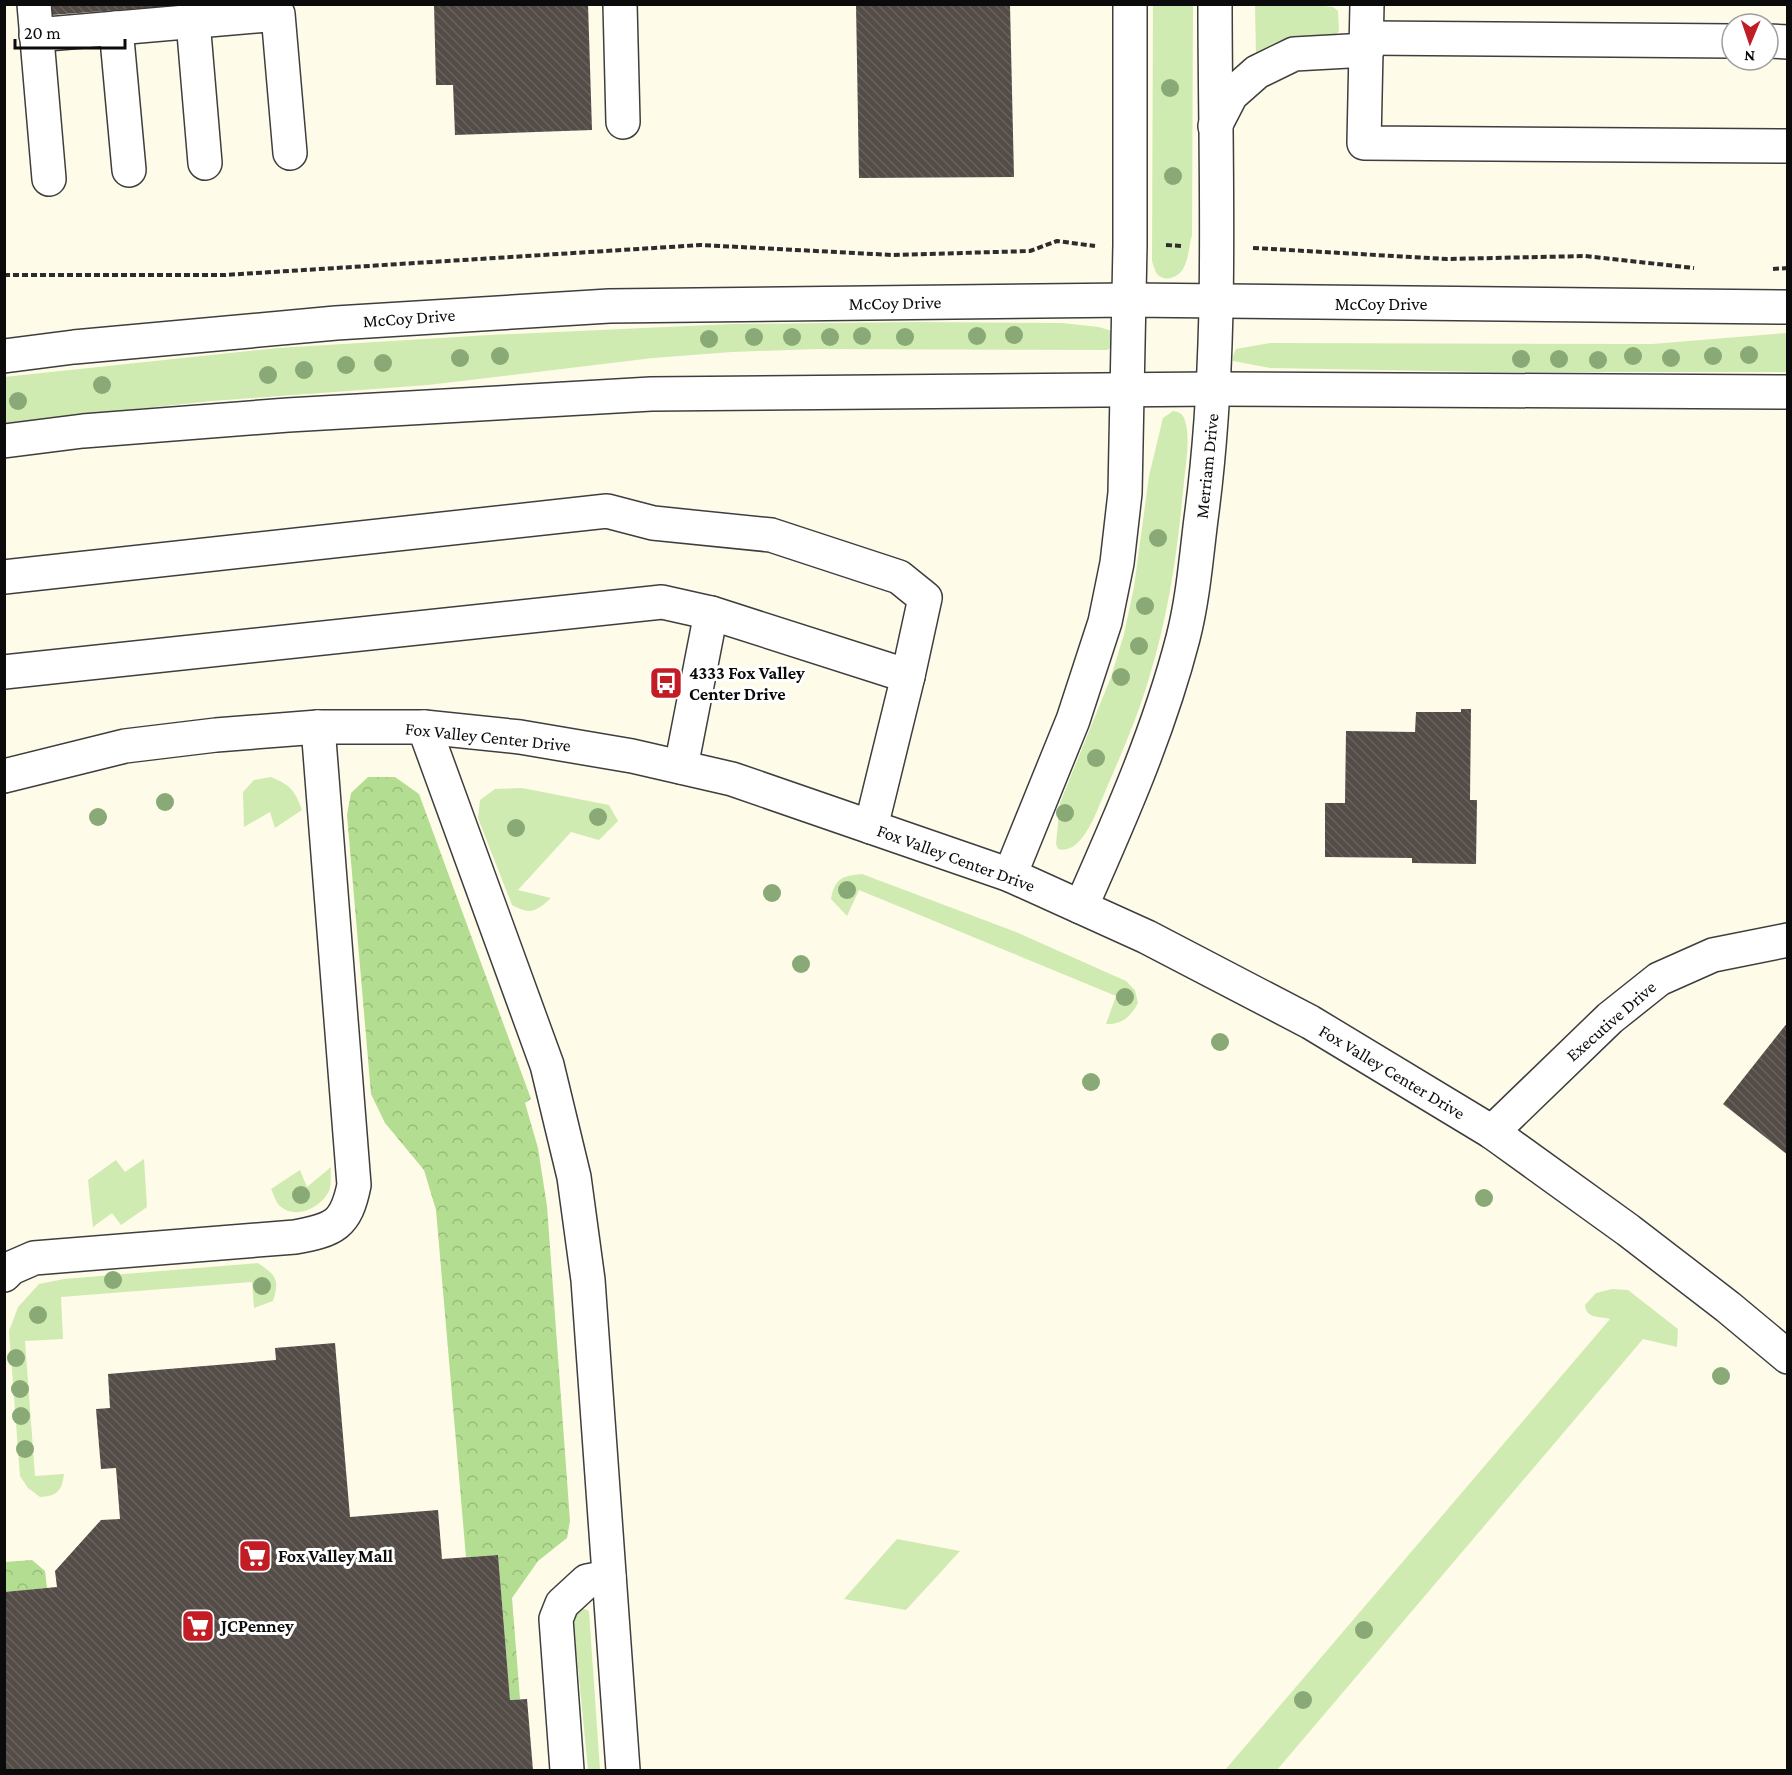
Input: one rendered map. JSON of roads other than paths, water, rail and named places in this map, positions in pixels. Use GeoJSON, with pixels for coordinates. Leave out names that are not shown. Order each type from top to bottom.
{"type":"FeatureCollection","features":[{"type":"Feature","properties":{"kind":"street"},"geometry":{"type":"LineString","coordinates":[[620,4],[622,122]]}},
{"type":"Feature","properties":{"kind":"street"},"geometry":{"type":"LineString","coordinates":[[1010,875],[1073,720],[1105,622],[1117,563],[1125,493],[1130,245],[1130,4]]}},
{"type":"Feature","properties":{"kind":"street","name":"Merriam Drive"},"geometry":{"type":"LineString","coordinates":[[1081,907],[1146,756],[1183,639],[1191,602],[1208,470],[1214,389],[1217,302],[1215,4]]}},
{"type":"Feature","properties":{"kind":"street"},"geometry":{"type":"LineString","coordinates":[[1368,4],[1364,143],[1788,146]]}},
{"type":"Feature","properties":{"kind":"street"},"geometry":{"type":"LineString","coordinates":[[49,179],[35,20],[116,28],[278,14],[290,153]]}},
{"type":"Feature","properties":{"kind":"street"},"geometry":{"type":"LineString","coordinates":[[193,21],[205,163]]}},
{"type":"Feature","properties":{"kind":"street"},"geometry":{"type":"LineString","coordinates":[[116,28],[129,170]]}},
{"type":"Feature","properties":{"kind":"street"},"geometry":{"type":"LineString","coordinates":[[1215,126],[1231,95],[1257,72],[1294,54],[1367,44],[1720,41]]}},
{"type":"Feature","properties":{"kind":"street","name":"McCoy Drive"},"geometry":{"type":"LineString","coordinates":[[4,356],[74,347],[336,323],[609,306],[1129,300],[1788,307]]}},
{"type":"Feature","properties":{"kind":"street"},"geometry":{"type":"LineString","coordinates":[[4,441],[83,431],[288,415],[651,394],[1214,389],[1788,392]]}},
{"type":"Feature","properties":{"kind":"street"},"geometry":{"type":"LineString","coordinates":[[4,577],[607,511],[653,523],[771,535],[899,578],[925,598],[871,827]]}},
{"type":"Feature","properties":{"kind":"street"},"geometry":{"type":"LineString","coordinates":[[4,672],[662,602],[711,613],[908,676]]}},
{"type":"Feature","properties":{"kind":"street"},"geometry":{"type":"LineString","coordinates":[[681,767],[711,613]]}},
{"type":"Feature","properties":{"kind":"street"},"geometry":{"type":"LineString","coordinates":[[4,1275],[11,1268],[34,1258],[322,1233],[340,1222],[350,1205],[354,1185],[318,727]]}},
{"type":"Feature","properties":{"kind":"street","name":"Fox Valley Center Drive"},"geometry":{"type":"LineString","coordinates":[[4,776],[125,747],[216,735],[318,727],[424,727],[520,737],[632,756],[732,779],[1010,875],[1147,937],[1310,1022],[1492,1132],[1628,1230],[1728,1306],[1788,1358]]}},
{"type":"Feature","properties":{"kind":"street"},"geometry":{"type":"LineString","coordinates":[[424,727],[547,1065],[574,1177],[588,1280],[623,1770]]}},
{"type":"Feature","properties":{"kind":"street","name":"Executive Drive"},"geometry":{"type":"LineString","coordinates":[[1492,1132],[1610,1017],[1659,979],[1713,955],[1788,940]]}},
{"type":"Feature","properties":{"kind":"street"},"geometry":{"type":"LineString","coordinates":[[567,1770],[556,1619],[562,1604],[587,1581],[609,1577]]}},
{"type":"Feature","properties":{"kind":"place","name":"4333 Fox Valley Center Drive"},"geometry":{"type":"Point","coordinates":[666,683]}},
{"type":"Feature","properties":{"kind":"place","name":"Fox Valley Mall"},"geometry":{"type":"Point","coordinates":[255,1556]}},
{"type":"Feature","properties":{"kind":"place","name":"JCPenney"},"geometry":{"type":"Point","coordinates":[198,1626]}}]}
